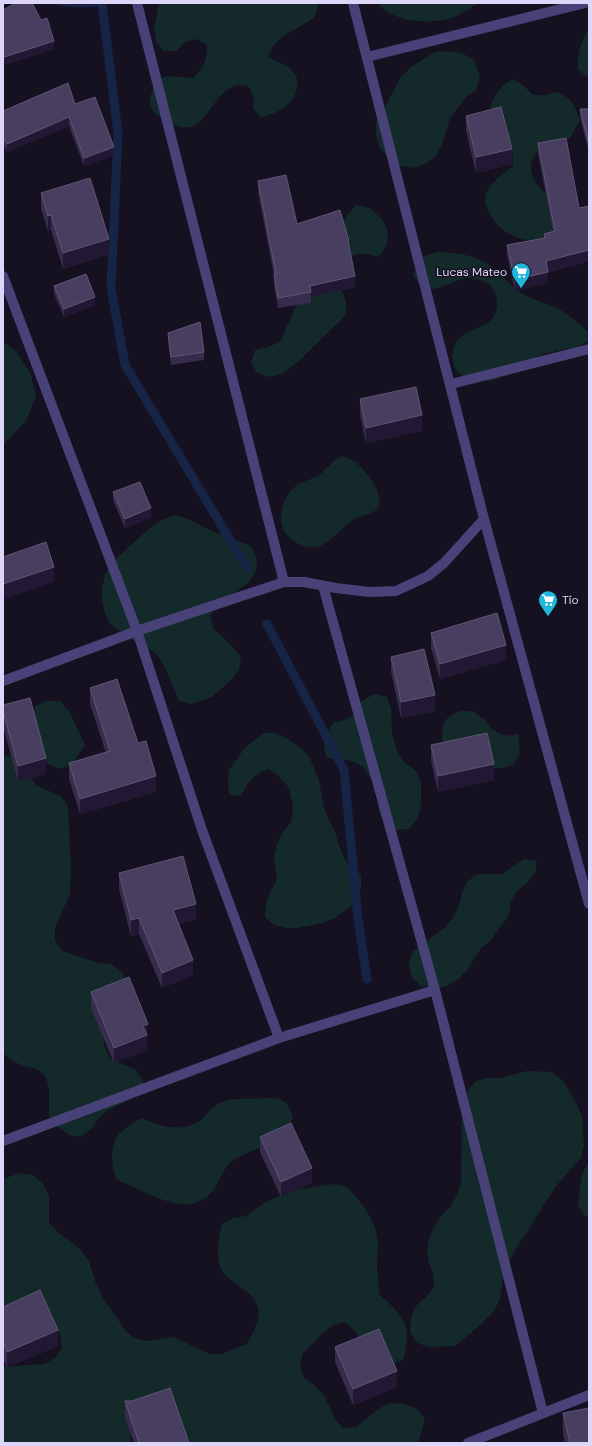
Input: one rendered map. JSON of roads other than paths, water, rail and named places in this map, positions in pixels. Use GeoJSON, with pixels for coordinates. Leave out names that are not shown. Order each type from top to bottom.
{"type":"FeatureCollection","features":[{"type":"Feature","properties":{"kind":"street"},"geometry":{"type":"LineString","coordinates":[[137,3],[284,582]]}},
{"type":"Feature","properties":{"kind":"street"},"geometry":{"type":"LineString","coordinates":[[353,3],[451,384],[484,519],[589,904]]}},
{"type":"Feature","properties":{"kind":"street"},"geometry":{"type":"LineString","coordinates":[[367,57],[586,3]]}},
{"type":"Feature","properties":{"kind":"street"},"geometry":{"type":"LineString","coordinates":[[3,276],[137,631],[202,830],[279,1038]]}},
{"type":"Feature","properties":{"kind":"street"},"geometry":{"type":"LineString","coordinates":[[451,384],[589,349]]}},
{"type":"Feature","properties":{"kind":"street"},"geometry":{"type":"LineString","coordinates":[[3,681],[137,631],[284,582],[304,582],[369,592],[396,591],[428,576],[444,563],[484,519]]}},
{"type":"Feature","properties":{"kind":"street"},"geometry":{"type":"LineString","coordinates":[[323,586],[434,990],[543,1413]]}},
{"type":"Feature","properties":{"kind":"street"},"geometry":{"type":"LineString","coordinates":[[3,1141],[279,1038],[434,990]]}},
{"type":"Feature","properties":{"kind":"street"},"geometry":{"type":"LineString","coordinates":[[468,1443],[589,1395]]}},
{"type":"Feature","properties":{"kind":"water"},"geometry":{"type":"Polygon","coordinates":[[[50,3],[106,3],[106,5],[78,7],[50,3]]]}},
{"type":"Feature","properties":{"kind":"waterway"},"geometry":{"type":"LineString","coordinates":[[102,3],[118,133],[111,288],[125,365],[247,568]]}},
{"type":"Feature","properties":{"kind":"waterway"},"geometry":{"type":"LineString","coordinates":[[267,624],[344,770],[358,919],[367,979]]}},
{"type":"Feature","properties":{"kind":"place","name":"Lucas Mateo"},"geometry":{"type":"Point","coordinates":[521,289]}},
{"type":"Feature","properties":{"kind":"place","name":"Tío"},"geometry":{"type":"Point","coordinates":[548,617]}}]}
